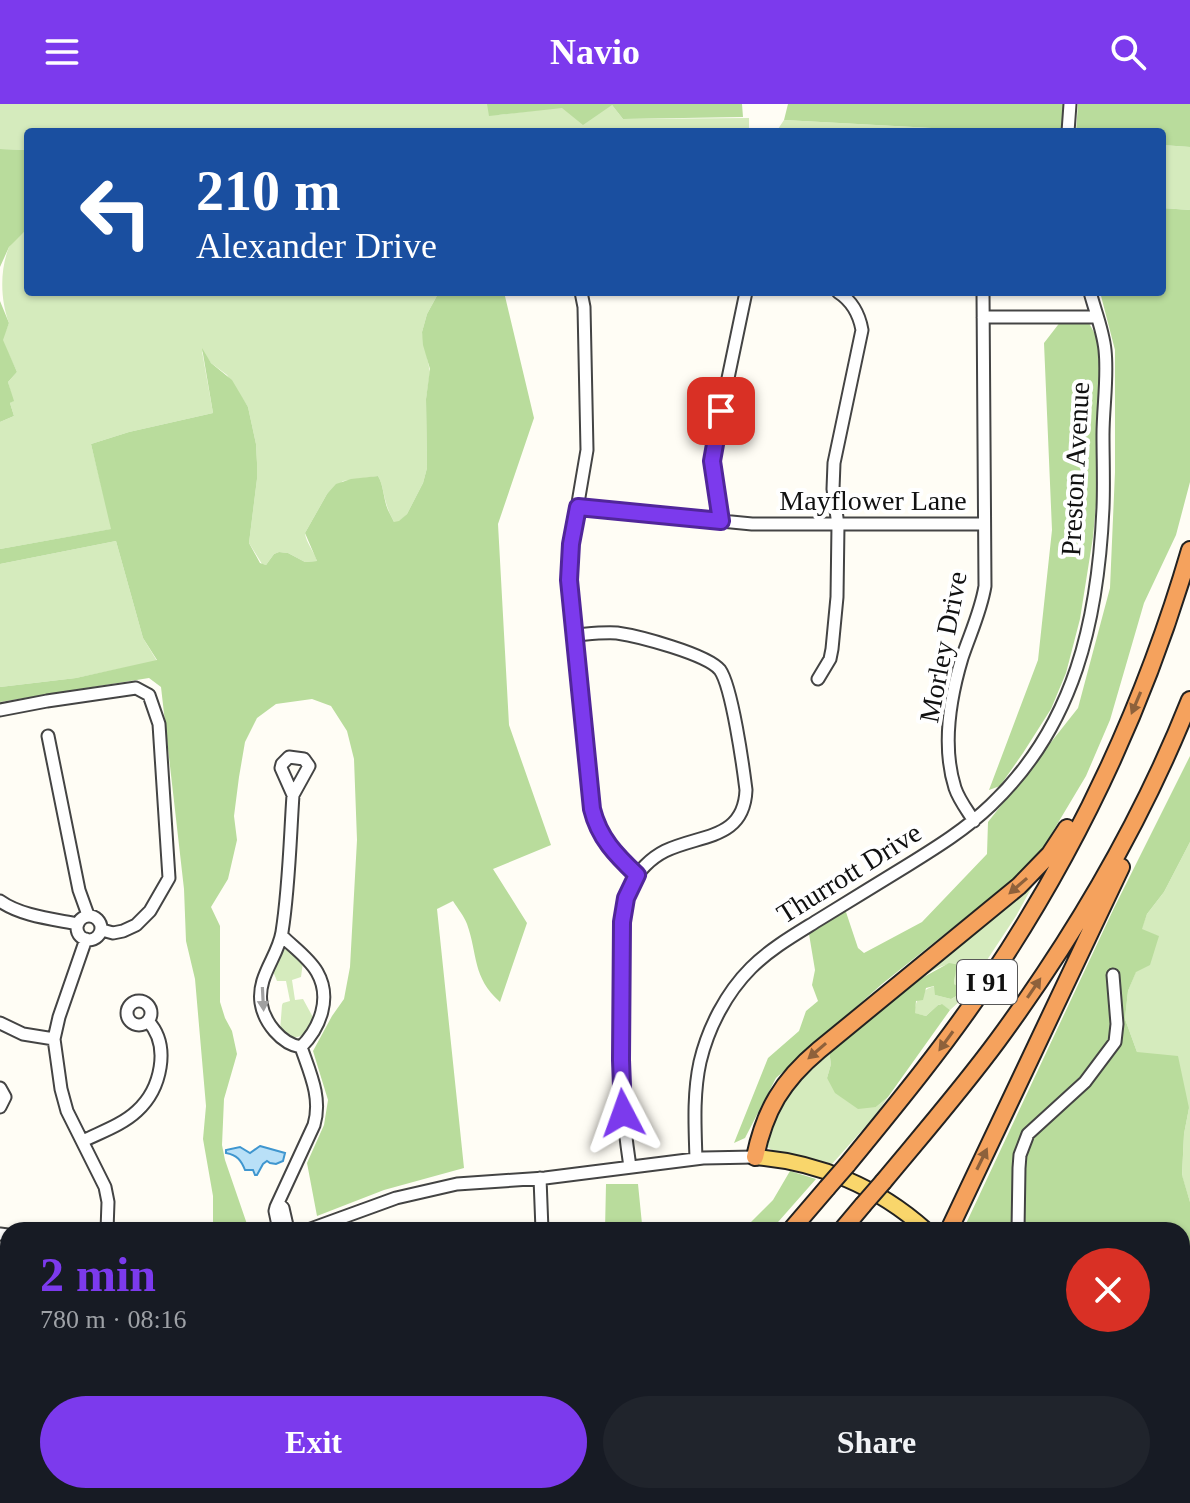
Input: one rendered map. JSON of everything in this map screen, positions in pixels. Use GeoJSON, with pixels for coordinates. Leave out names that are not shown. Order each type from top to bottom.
{"type":"FeatureCollection","features":[{"type":"Feature","properties":{"kind":"highway","name":"I 91"},"geometry":{"type":"LineString","coordinates":[[798,1222],[924,1070],[997,967],[1055,871],[1101,782],[1149,670],[1190,550]]}},
{"type":"Feature","properties":{"kind":"highway","name":"I 91"},"geometry":{"type":"LineString","coordinates":[[849,1222],[978,1066],[1036,985],[1090,901],[1149,791],[1190,700]]}},
{"type":"Feature","properties":{"kind":"highway"},"geometry":{"type":"LineString","coordinates":[[755,1157],[771,1107],[799,1068],[1029,877],[1055,847],[1082,802],[1101,782]]}},
{"type":"Feature","properties":{"kind":"highway"},"geometry":{"type":"LineString","coordinates":[[953,1222],[1144,821],[1149,791]]}},
{"type":"Feature","properties":{"kind":"main road"},"geometry":{"type":"LineString","coordinates":[[755,1157],[801,1164],[850,1180],[892,1203],[916,1222]]}},
{"type":"Feature","properties":{"kind":"street"},"geometry":{"type":"LineString","coordinates":[[1068,128],[1070,104]]}},
{"type":"Feature","properties":{"kind":"street"},"geometry":{"type":"LineString","coordinates":[[582,296],[587,450],[569,561],[574,635],[595,821],[608,845],[637,875]]}},
{"type":"Feature","properties":{"kind":"street"},"geometry":{"type":"LineString","coordinates":[[721,521],[713,472],[713,450],[745,296]]}},
{"type":"Feature","properties":{"kind":"street"},"geometry":{"type":"LineString","coordinates":[[818,679],[830,659],[837,597],[838,525],[833,489],[834,463],[862,330],[857,312],[843,296]]}},
{"type":"Feature","properties":{"kind":"street","name":"Mayflower Lane"},"geometry":{"type":"LineString","coordinates":[[578,507],[752,524],[984,524],[983,296]]}},
{"type":"Feature","properties":{"kind":"street","name":"Preston Avenue"},"geometry":{"type":"LineString","coordinates":[[1083,650],[1092,607],[1103,507],[1106,354],[1091,296]]}},
{"type":"Feature","properties":{"kind":"street"},"geometry":{"type":"LineString","coordinates":[[983,317],[1097,317]]}},
{"type":"Feature","properties":{"kind":"street","name":"Morley Drive"},"geometry":{"type":"LineString","coordinates":[[974,821],[955,788],[949,730],[956,679],[985,586],[984,524]]}},
{"type":"Feature","properties":{"kind":"street"},"geometry":{"type":"LineString","coordinates":[[574,635],[618,633],[696,655],[713,663],[728,689],[746,790],[742,813],[734,822],[725,830],[664,852],[637,875],[626,898],[622,922],[621,1084],[630,1167]]}},
{"type":"Feature","properties":{"kind":"street","name":"Thurrott Drive"},"geometry":{"type":"LineString","coordinates":[[696,1159],[696,1100],[704,1047],[718,1015],[739,982],[782,943],[927,853],[974,821],[992,804],[1048,734],[1068,695],[1083,650]]}},
{"type":"Feature","properties":{"kind":"street"},"geometry":{"type":"LineString","coordinates":[[0,710],[136,688],[149,695],[159,724],[169,878],[150,911],[136,925],[113,933],[102,930]]}},
{"type":"Feature","properties":{"kind":"street"},"geometry":{"type":"LineString","coordinates":[[48,736],[79,890],[88,915]]}},
{"type":"Feature","properties":{"kind":"street"},"geometry":{"type":"LineString","coordinates":[[293,795],[282,936],[264,978],[261,999],[268,1022],[275,1031],[290,1044],[301,1047]]}},
{"type":"Feature","properties":{"kind":"street"},"geometry":{"type":"LineString","coordinates":[[0,901],[43,917],[78,924]]}},
{"type":"Feature","properties":{"kind":"street"},"geometry":{"type":"LineString","coordinates":[[92,916],[100,921],[102,930],[97,937],[86,939],[80,935],[78,924],[83,917],[92,916]]}},
{"type":"Feature","properties":{"kind":"street"},"geometry":{"type":"LineString","coordinates":[[282,936],[310,962],[318,974],[324,994],[324,1009],[301,1047]]}},
{"type":"Feature","properties":{"kind":"street"},"geometry":{"type":"LineString","coordinates":[[86,939],[54,1039],[67,1111],[105,1187],[107,1222]]}},
{"type":"Feature","properties":{"kind":"street"},"geometry":{"type":"LineString","coordinates":[[1018,1222],[1020,1155],[1028,1134],[1085,1082],[1115,1042],[1117,1024],[1113,975]]}},
{"type":"Feature","properties":{"kind":"street"},"geometry":{"type":"LineString","coordinates":[[83,1141],[125,1120],[147,1100],[153,1089],[159,1073],[161,1047],[155,1029],[148,1021]]}},
{"type":"Feature","properties":{"kind":"street"},"geometry":{"type":"LineString","coordinates":[[0,1023],[23,1034],[54,1039]]}},
{"type":"Feature","properties":{"kind":"street"},"geometry":{"type":"LineString","coordinates":[[277,1222],[275,1211],[316,1115],[315,1088],[301,1047]]}},
{"type":"Feature","properties":{"kind":"street"},"geometry":{"type":"LineString","coordinates":[[0,1088],[5,1097],[0,1107]]}},
{"type":"Feature","properties":{"kind":"street"},"geometry":{"type":"LineString","coordinates":[[330,1222],[396,1198],[440,1187],[696,1159],[755,1157]]}},
{"type":"Feature","properties":{"kind":"street"},"geometry":{"type":"LineString","coordinates":[[540,1178],[542,1222]]}},
{"type":"Feature","properties":{"kind":"street"},"geometry":{"type":"LineString","coordinates":[[278,1203],[283,1208],[286,1222]]}},
{"type":"Feature","properties":{"kind":"green space"},"geometry":{"type":"Polygon","coordinates":[[[0,104],[496,104],[499,115],[562,107],[612,105],[623,119],[749,118],[749,128],[24,128],[24,150],[0,149],[0,104]]]}},
{"type":"Feature","properties":{"kind":"green space"},"geometry":{"type":"Polygon","coordinates":[[[487,104],[742,104],[743,117],[623,119],[612,105],[583,125],[562,108],[489,116],[487,104]]]}},
{"type":"Feature","properties":{"kind":"green space"},"geometry":{"type":"Polygon","coordinates":[[[788,104],[1066,104],[1064,128],[932,128],[784,120],[788,104]]]}},
{"type":"Feature","properties":{"kind":"green space"},"geometry":{"type":"Polygon","coordinates":[[[1078,104],[1190,104],[1190,147],[1166,145],[1166,128],[1076,128],[1078,104]]]}},
{"type":"Feature","properties":{"kind":"green space"},"geometry":{"type":"Polygon","coordinates":[[[784,120],[932,128],[779,128],[784,120]]]}},
{"type":"Feature","properties":{"kind":"green space"},"geometry":{"type":"Polygon","coordinates":[[[1166,145],[1190,147],[1190,210],[1166,208],[1166,145]]]}},
{"type":"Feature","properties":{"kind":"green space"},"geometry":{"type":"Polygon","coordinates":[[[0,149],[24,150],[24,232],[9,247],[0,267],[0,149]]]}},
{"type":"Feature","properties":{"kind":"green space"},"geometry":{"type":"Polygon","coordinates":[[[1166,208],[1190,210],[1190,482],[1176,535],[1144,603],[1110,720],[1086,776],[1034,863],[882,984],[776,1078],[745,1138],[734,1143],[768,1058],[799,1031],[806,1011],[818,1001],[812,985],[815,970],[809,934],[845,909],[858,948],[864,953],[922,922],[987,854],[988,822],[1078,708],[1110,588],[1115,472],[1115,350],[1101,296],[1166,296],[1166,208]]]}},
{"type":"Feature","properties":{"kind":"green space"},"geometry":{"type":"Polygon","coordinates":[[[24,232],[24,296],[437,296],[422,332],[430,372],[426,399],[427,468],[407,514],[399,522],[394,522],[378,476],[343,481],[327,494],[305,533],[317,561],[305,562],[279,552],[266,565],[262,564],[249,543],[257,463],[248,407],[227,375],[211,363],[202,351],[213,413],[91,444],[112,529],[0,549],[0,422],[14,416],[8,382],[17,372],[2,340],[9,323],[4,304],[3,274],[9,247],[24,232]]]}},
{"type":"Feature","properties":{"kind":"green space"},"geometry":{"type":"Polygon","coordinates":[[[437,296],[505,296],[534,418],[498,524],[509,725],[551,845],[493,869],[527,923],[500,1002],[480,975],[463,915],[453,901],[437,909],[464,1168],[384,1190],[317,1216],[307,1163],[324,1125],[328,1100],[313,1051],[344,999],[350,967],[357,840],[354,759],[347,731],[331,706],[312,699],[276,704],[257,718],[245,742],[234,816],[237,840],[228,879],[211,907],[220,926],[220,1002],[237,1054],[224,1099],[222,1145],[246,1222],[213,1222],[213,1196],[203,1139],[206,1106],[195,979],[186,941],[184,889],[161,687],[149,678],[0,702],[0,687],[76,678],[157,660],[143,638],[116,541],[0,564],[0,549],[111,529],[91,444],[213,413],[202,348],[211,363],[232,380],[248,407],[257,463],[249,543],[260,563],[266,565],[279,552],[305,562],[317,561],[305,533],[327,494],[336,484],[351,479],[378,476],[388,510],[394,522],[399,521],[407,514],[427,468],[426,399],[430,369],[422,332],[437,296]]]}},
{"type":"Feature","properties":{"kind":"green space"},"geometry":{"type":"Polygon","coordinates":[[[0,301],[9,323],[3,340],[17,372],[8,382],[14,401],[10,403],[14,416],[0,422],[0,301]]]}},
{"type":"Feature","properties":{"kind":"green space"},"geometry":{"type":"Polygon","coordinates":[[[1061,321],[1089,323],[1101,356],[1098,483],[1093,537],[1080,619],[1066,673],[1051,709],[1023,753],[1000,786],[989,790],[1038,660],[1052,530],[1044,343],[1061,321]]]}},
{"type":"Feature","properties":{"kind":"green space"},"geometry":{"type":"Polygon","coordinates":[[[116,541],[143,638],[157,661],[76,678],[0,687],[0,564],[116,541]]]}},
{"type":"Feature","properties":{"kind":"green space"},"geometry":{"type":"Polygon","coordinates":[[[1190,756],[1190,842],[1164,892],[1147,914],[1142,929],[1159,936],[1150,965],[1136,972],[1128,991],[1125,1019],[1137,1052],[1178,1056],[1189,1108],[1182,1175],[1190,1202],[1190,1222],[967,1222],[1114,908],[1190,756]]]}},
{"type":"Feature","properties":{"kind":"green space"},"geometry":{"type":"Polygon","coordinates":[[[1190,842],[1190,1202],[1182,1176],[1189,1108],[1137,1052],[1125,1019],[1128,991],[1136,971],[1158,936],[1141,930],[1147,914],[1164,892],[1190,842]]]}},
{"type":"Feature","properties":{"kind":"green space"},"geometry":{"type":"Polygon","coordinates":[[[1029,883],[1032,887],[1016,916],[960,1001],[950,1010],[941,1004],[926,1016],[914,1013],[920,996],[930,987],[935,986],[935,995],[951,999],[960,994],[954,984],[956,964],[930,972],[887,1004],[1029,883]]]}},
{"type":"Feature","properties":{"kind":"green space"},"geometry":{"type":"Polygon","coordinates":[[[285,949],[303,962],[301,977],[292,980],[295,1000],[303,999],[315,1021],[301,1036],[290,1039],[280,1031],[282,1005],[290,1001],[286,981],[277,981],[272,969],[285,949]]]}},
{"type":"Feature","properties":{"kind":"green space"},"geometry":{"type":"Polygon","coordinates":[[[949,963],[956,964],[954,984],[960,988],[960,994],[951,999],[935,995],[934,986],[926,988],[923,1000],[916,1001],[915,1013],[926,1016],[942,1004],[950,1010],[888,1097],[876,1107],[858,1109],[835,1093],[827,1078],[831,1064],[829,1051],[922,978],[949,963]]]}},
{"type":"Feature","properties":{"kind":"green space"},"geometry":{"type":"Polygon","coordinates":[[[829,1051],[831,1064],[827,1078],[876,1107],[888,1097],[832,1164],[767,1147],[766,1141],[784,1096],[795,1080],[829,1051]]]}},
{"type":"Feature","properties":{"kind":"green space"},"geometry":{"type":"Polygon","coordinates":[[[790,1171],[816,1179],[778,1222],[751,1222],[773,1200],[790,1171]]]}},
{"type":"Feature","properties":{"kind":"green space"},"geometry":{"type":"Polygon","coordinates":[[[606,1184],[638,1184],[642,1222],[605,1222],[606,1184]]]}},
{"type":"Feature","properties":{"kind":"water"},"geometry":{"type":"Polygon","coordinates":[[[260,1146],[285,1153],[283,1161],[276,1164],[267,1161],[257,1175],[253,1170],[245,1170],[238,1158],[226,1153],[226,1150],[240,1147],[250,1153],[260,1146]]]}},
{"type":"Feature","properties":{"kind":"route"},"geometry":{"type":"LineString","coordinates":[[623,1113],[622,922],[626,898],[637,875],[600,834],[592,809],[569,580],[571,544],[578,507],[721,521],[712,461],[721,411]]}}]}
